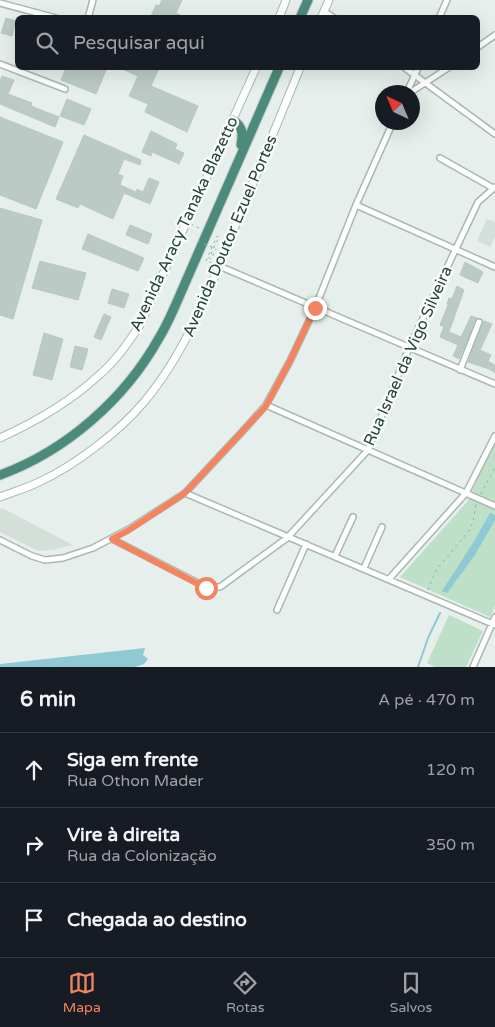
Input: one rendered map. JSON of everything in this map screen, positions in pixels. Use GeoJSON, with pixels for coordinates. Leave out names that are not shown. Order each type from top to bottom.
{"type":"FeatureCollection","features":[{"type":"Feature","properties":{"kind":"highway"},"geometry":{"type":"LineString","coordinates":[[301,15],[308,0]]}},
{"type":"Feature","properties":{"kind":"highway"},"geometry":{"type":"LineString","coordinates":[[0,475],[32,461],[68,439],[102,411],[131,379],[164,330],[278,70]]}},
{"type":"Feature","properties":{"kind":"highway"},"geometry":{"type":"LineString","coordinates":[[232,120],[239,124],[243,132],[234,172]]}},
{"type":"Feature","properties":{"kind":"main road"},"geometry":{"type":"LineString","coordinates":[[280,15],[286,0]]}},
{"type":"Feature","properties":{"kind":"main road"},"geometry":{"type":"LineString","coordinates":[[322,14],[329,0]]}},
{"type":"Feature","properties":{"kind":"main road","name":"Avenida Aracy Tanaka Blazetto"},"geometry":{"type":"LineString","coordinates":[[0,438],[71,398],[100,375],[140,325],[255,70]]}},
{"type":"Feature","properties":{"kind":"main road","name":"Avenida Doutor Ezuel Portes"},"geometry":{"type":"LineString","coordinates":[[0,497],[39,482],[77,459],[114,431],[143,402],[184,343],[219,266],[299,70]]}},
{"type":"Feature","properties":{"kind":"street"},"geometry":{"type":"LineString","coordinates":[[89,15],[93,0]]}},
{"type":"Feature","properties":{"kind":"street"},"geometry":{"type":"LineString","coordinates":[[440,15],[447,0]]}},
{"type":"Feature","properties":{"kind":"street"},"geometry":{"type":"LineString","coordinates":[[0,3],[45,15]]}},
{"type":"Feature","properties":{"kind":"street"},"geometry":{"type":"LineString","coordinates":[[480,45],[495,34]]}},
{"type":"Feature","properties":{"kind":"street"},"geometry":{"type":"LineString","coordinates":[[0,64],[15,70]]}},
{"type":"Feature","properties":{"kind":"street"},"geometry":{"type":"LineString","coordinates":[[16,70],[65,89]]}},
{"type":"Feature","properties":{"kind":"street"},"geometry":{"type":"LineString","coordinates":[[408,70],[495,134]]}},
{"type":"Feature","properties":{"kind":"street"},"geometry":{"type":"LineString","coordinates":[[411,85],[417,70]]}},
{"type":"Feature","properties":{"kind":"street"},"geometry":{"type":"LineString","coordinates":[[420,86],[445,70]]}},
{"type":"Feature","properties":{"kind":"street"},"geometry":{"type":"LineString","coordinates":[[0,540],[32,556],[45,560],[63,558],[93,548],[129,530],[185,493],[266,406],[315,308],[356,205],[389,130]]}},
{"type":"Feature","properties":{"kind":"street"},"geometry":{"type":"LineString","coordinates":[[440,158],[494,187]]}},
{"type":"Feature","properties":{"kind":"street","name":"Rua Israel da Vigo Silveira"},"geometry":{"type":"LineString","coordinates":[[112,539],[206,588],[220,588],[287,538],[368,450],[409,348],[455,250],[478,202],[494,187]]}},
{"type":"Feature","properties":{"kind":"street"},"geometry":{"type":"LineString","coordinates":[[356,205],[495,267]]}},
{"type":"Feature","properties":{"kind":"street"},"geometry":{"type":"LineString","coordinates":[[219,266],[495,384]]}},
{"type":"Feature","properties":{"kind":"street"},"geometry":{"type":"LineString","coordinates":[[460,370],[479,322]]}},
{"type":"Feature","properties":{"kind":"street"},"geometry":{"type":"LineString","coordinates":[[266,406],[495,506]]}},
{"type":"Feature","properties":{"kind":"street"},"geometry":{"type":"LineString","coordinates":[[389,579],[466,493],[495,436]]}},
{"type":"Feature","properties":{"kind":"street"},"geometry":{"type":"LineString","coordinates":[[185,493],[494,625]]}},
{"type":"Feature","properties":{"kind":"street"},"geometry":{"type":"LineString","coordinates":[[335,556],[353,517]]}},
{"type":"Feature","properties":{"kind":"street"},"geometry":{"type":"LineString","coordinates":[[364,568],[382,526]]}},
{"type":"Feature","properties":{"kind":"street"},"geometry":{"type":"LineString","coordinates":[[277,610],[306,544]]}},
{"type":"Feature","properties":{"kind":"street"},"geometry":{"type":"LineString","coordinates":[[473,667],[494,625],[495,618]]}},
{"type":"Feature","properties":{"kind":"path"},"geometry":{"type":"LineString","coordinates":[[198,241],[216,249],[211,259],[209,258],[219,237],[217,236],[206,261],[219,266]]}},
{"type":"Feature","properties":{"kind":"path"},"geometry":{"type":"LineString","coordinates":[[427,596],[431,579],[436,570],[469,531],[478,498],[495,467]]}},
{"type":"Feature","properties":{"kind":"shaded area"},"geometry":{"type":"Polygon","coordinates":[[[487,219],[495,222],[495,237],[490,247],[477,241],[487,219]]]}},
{"type":"Feature","properties":{"kind":"shaded area"},"geometry":{"type":"Polygon","coordinates":[[[2,508],[73,545],[53,550],[38,551],[0,532],[0,509],[2,508]]]}},
{"type":"Feature","properties":{"kind":"green space"},"geometry":{"type":"Polygon","coordinates":[[[495,441],[495,606],[490,617],[400,577],[467,502],[495,441]]]}},
{"type":"Feature","properties":{"kind":"green space"},"geometry":{"type":"Polygon","coordinates":[[[449,615],[483,631],[466,667],[435,667],[427,663],[449,615]]]}},
{"type":"Feature","properties":{"kind":"water"},"geometry":{"type":"Polygon","coordinates":[[[490,513],[495,515],[495,520],[475,555],[447,593],[442,591],[473,543],[490,513]]]}},
{"type":"Feature","properties":{"kind":"water"},"geometry":{"type":"Polygon","coordinates":[[[145,648],[143,655],[148,659],[144,664],[135,667],[0,667],[0,664],[145,648]]]}},
{"type":"Feature","properties":{"kind":"building"},"geometry":{"type":"Polygon","coordinates":[[[162,0],[182,0],[176,13],[180,15],[151,15],[156,5],[159,6],[162,0]]]}},
{"type":"Feature","properties":{"kind":"building"},"geometry":{"type":"Polygon","coordinates":[[[6,18],[15,21],[12,36],[1,33],[6,18]]]}},
{"type":"Feature","properties":{"kind":"building"},"geometry":{"type":"Polygon","coordinates":[[[65,70],[106,70],[96,94],[61,80],[65,70]]]}},
{"type":"Feature","properties":{"kind":"building"},"geometry":{"type":"Polygon","coordinates":[[[124,70],[158,70],[151,86],[198,106],[187,132],[145,112],[148,104],[129,96],[138,76],[124,70]]]}},
{"type":"Feature","properties":{"kind":"building"},"geometry":{"type":"Polygon","coordinates":[[[2,76],[14,80],[8,94],[32,103],[31,106],[59,117],[55,127],[0,104],[0,81],[2,76]]]}},
{"type":"Feature","properties":{"kind":"building"},"geometry":{"type":"Polygon","coordinates":[[[67,99],[91,109],[84,125],[60,116],[67,99]]]}},
{"type":"Feature","properties":{"kind":"building"},"geometry":{"type":"Polygon","coordinates":[[[0,117],[63,142],[36,209],[0,195],[0,117]]]}},
{"type":"Feature","properties":{"kind":"building"},"geometry":{"type":"Polygon","coordinates":[[[151,131],[177,144],[175,149],[184,153],[179,164],[152,152],[151,156],[142,152],[151,131]]]}},
{"type":"Feature","properties":{"kind":"building"},"geometry":{"type":"Polygon","coordinates":[[[84,135],[141,160],[140,165],[124,159],[118,174],[123,176],[120,185],[136,192],[137,189],[143,192],[149,178],[159,182],[150,204],[124,193],[113,219],[80,204],[78,208],[56,199],[84,135]]]}},
{"type":"Feature","properties":{"kind":"building"},"geometry":{"type":"Polygon","coordinates":[[[0,208],[42,220],[13,319],[0,315],[0,208]]]}},
{"type":"Feature","properties":{"kind":"building"},"geometry":{"type":"Polygon","coordinates":[[[130,225],[152,234],[148,244],[126,235],[130,225]]]}},
{"type":"Feature","properties":{"kind":"building"},"geometry":{"type":"Polygon","coordinates":[[[88,234],[144,258],[138,271],[82,249],[88,234]]]}},
{"type":"Feature","properties":{"kind":"building"},"geometry":{"type":"Polygon","coordinates":[[[40,261],[86,273],[78,300],[32,288],[40,261]]]}},
{"type":"Feature","properties":{"kind":"building"},"geometry":{"type":"Polygon","coordinates":[[[465,262],[483,272],[478,283],[460,275],[465,262]]]}},
{"type":"Feature","properties":{"kind":"building"},"geometry":{"type":"Polygon","coordinates":[[[457,286],[464,290],[449,332],[461,337],[471,316],[477,318],[459,359],[453,356],[458,345],[440,337],[444,327],[440,325],[449,298],[452,299],[457,286]]]}},
{"type":"Feature","properties":{"kind":"building"},"geometry":{"type":"Polygon","coordinates":[[[112,289],[129,294],[124,308],[108,303],[112,289]]]}},
{"type":"Feature","properties":{"kind":"building"},"geometry":{"type":"Polygon","coordinates":[[[104,314],[111,317],[101,340],[94,337],[104,314]]]}},
{"type":"Feature","properties":{"kind":"building"},"geometry":{"type":"Polygon","coordinates":[[[484,321],[492,324],[480,350],[491,355],[488,361],[495,365],[495,373],[468,362],[484,321]]]}},
{"type":"Feature","properties":{"kind":"building"},"geometry":{"type":"Polygon","coordinates":[[[44,333],[63,339],[52,380],[33,375],[44,333]]]}},
{"type":"Feature","properties":{"kind":"building"},"geometry":{"type":"Polygon","coordinates":[[[75,346],[88,349],[82,370],[70,367],[75,346]]]}},
{"type":"Feature","properties":{"kind":"waterway"},"geometry":{"type":"LineString","coordinates":[[418,667],[428,638],[440,613]]}},
{"type":"Feature","properties":{"kind":"route"},"geometry":{"type":"LineString","coordinates":[[206,588],[112,539],[185,493],[266,406],[315,308]]}}]}
